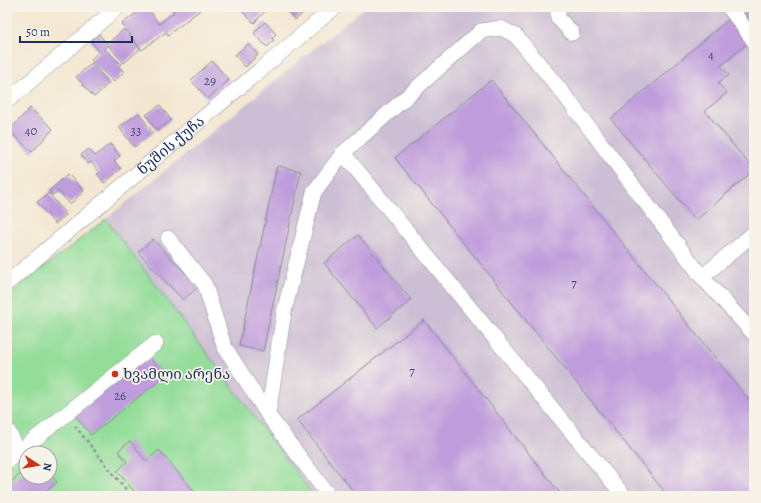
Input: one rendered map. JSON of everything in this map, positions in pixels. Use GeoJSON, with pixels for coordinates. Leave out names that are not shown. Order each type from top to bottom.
{"type":"FeatureCollection","features":[{"type":"Feature","properties":{"kind":"street"},"geometry":{"type":"LineString","coordinates":[[7,101],[118,7]]}},
{"type":"Feature","properties":{"kind":"street","name":"ნუშის ქუჩა"},"geometry":{"type":"LineString","coordinates":[[7,283],[335,7]]}},
{"type":"Feature","properties":{"kind":"street"},"geometry":{"type":"LineString","coordinates":[[558,7],[558,18],[572,33]]}},
{"type":"Feature","properties":{"kind":"street"},"geometry":{"type":"LineString","coordinates":[[729,7],[754,40]]}},
{"type":"Feature","properties":{"kind":"street"},"geometry":{"type":"LineString","coordinates":[[268,415],[284,312],[314,192],[343,153],[481,31],[501,28],[516,36],[562,92],[702,277],[754,334]]}},
{"type":"Feature","properties":{"kind":"street"},"geometry":{"type":"LineString","coordinates":[[343,153],[624,496]]}},
{"type":"Feature","properties":{"kind":"street"},"geometry":{"type":"LineString","coordinates":[[702,277],[754,233]]}},
{"type":"Feature","properties":{"kind":"street"},"geometry":{"type":"LineString","coordinates":[[168,238],[204,285],[224,346],[268,415],[329,496]]}},
{"type":"Feature","properties":{"kind":"street"},"geometry":{"type":"LineString","coordinates":[[7,429],[13,457],[156,343]]}},
{"type":"Feature","properties":{"kind":"path"},"geometry":{"type":"LineString","coordinates":[[66,414],[132,496]]}},
{"type":"Feature","properties":{"kind":"shaded area"},"geometry":{"type":"Polygon","coordinates":[[[365,7],[754,7],[754,496],[314,496],[106,219],[365,7]]]}},
{"type":"Feature","properties":{"kind":"green space","name":"ხვამლი არენა"},"geometry":{"type":"Polygon","coordinates":[[[106,219],[314,496],[7,496],[7,296],[106,219]]]}},
{"type":"Feature","properties":{"kind":"building"},"geometry":{"type":"Polygon","coordinates":[[[144,7],[147,7],[159,24],[174,12],[170,7],[204,7],[168,35],[166,32],[142,50],[122,24],[144,7]]]}},
{"type":"Feature","properties":{"kind":"building"},"geometry":{"type":"Polygon","coordinates":[[[238,7],[269,7],[254,23],[238,7]]]}},
{"type":"Feature","properties":{"kind":"building"},"geometry":{"type":"Polygon","coordinates":[[[283,7],[310,7],[295,20],[283,7]]]}},
{"type":"Feature","properties":{"kind":"building"},"geometry":{"type":"Polygon","coordinates":[[[741,7],[754,7],[754,25],[741,7]]]}},
{"type":"Feature","properties":{"kind":"building"},"geometry":{"type":"Polygon","coordinates":[[[729,19],[749,42],[721,66],[729,75],[718,83],[727,93],[705,111],[754,170],[696,220],[611,119],[729,19]]]}},
{"type":"Feature","properties":{"kind":"building"},"geometry":{"type":"Polygon","coordinates":[[[265,22],[276,34],[272,38],[274,40],[267,47],[254,33],[265,22]]]}},
{"type":"Feature","properties":{"kind":"building"},"geometry":{"type":"Polygon","coordinates":[[[124,29],[140,49],[124,63],[108,45],[104,48],[121,64],[118,66],[124,72],[114,82],[91,60],[99,51],[90,41],[99,34],[107,44],[124,29]]]}},
{"type":"Feature","properties":{"kind":"building"},"geometry":{"type":"Polygon","coordinates":[[[248,44],[258,55],[245,67],[235,55],[248,44]]]}},
{"type":"Feature","properties":{"kind":"building"},"geometry":{"type":"Polygon","coordinates":[[[212,61],[229,80],[208,99],[191,80],[212,61]]]}},
{"type":"Feature","properties":{"kind":"building"},"geometry":{"type":"Polygon","coordinates":[[[92,63],[109,83],[94,97],[76,77],[92,63]]]}},
{"type":"Feature","properties":{"kind":"building"},"geometry":{"type":"Polygon","coordinates":[[[491,80],[754,406],[754,496],[668,496],[395,158],[491,80]]]}},
{"type":"Feature","properties":{"kind":"building"},"geometry":{"type":"Polygon","coordinates":[[[160,105],[171,120],[157,131],[146,115],[160,105]]]}},
{"type":"Feature","properties":{"kind":"building"},"geometry":{"type":"Polygon","coordinates":[[[30,108],[53,129],[32,152],[9,131],[30,108]]]}},
{"type":"Feature","properties":{"kind":"building"},"geometry":{"type":"Polygon","coordinates":[[[139,113],[153,133],[134,147],[119,127],[139,113]]]}},
{"type":"Feature","properties":{"kind":"building"},"geometry":{"type":"Polygon","coordinates":[[[110,144],[120,156],[114,161],[121,169],[104,183],[97,174],[100,172],[91,162],[88,164],[81,155],[89,149],[95,156],[110,144]]]}},
{"type":"Feature","properties":{"kind":"building"},"geometry":{"type":"Polygon","coordinates":[[[277,166],[301,171],[263,351],[239,346],[277,166]]]}},
{"type":"Feature","properties":{"kind":"building"},"geometry":{"type":"Polygon","coordinates":[[[68,174],[84,191],[70,204],[58,191],[53,195],[49,191],[68,174]]]}},
{"type":"Feature","properties":{"kind":"building"},"geometry":{"type":"Polygon","coordinates":[[[49,193],[66,215],[55,224],[37,202],[49,193]]]}},
{"type":"Feature","properties":{"kind":"building"},"geometry":{"type":"Polygon","coordinates":[[[358,235],[411,300],[377,328],[324,263],[358,235]]]}},
{"type":"Feature","properties":{"kind":"building"},"geometry":{"type":"Polygon","coordinates":[[[153,239],[198,287],[183,300],[138,252],[153,239]]]}},
{"type":"Feature","properties":{"kind":"building"},"geometry":{"type":"Polygon","coordinates":[[[424,320],[562,496],[357,496],[297,420],[424,320]]]}},
{"type":"Feature","properties":{"kind":"building"},"geometry":{"type":"Polygon","coordinates":[[[148,356],[165,376],[91,435],[75,415],[148,356]]]}},
{"type":"Feature","properties":{"kind":"building"},"geometry":{"type":"Polygon","coordinates":[[[130,441],[146,461],[159,450],[198,496],[138,496],[117,471],[127,462],[118,451],[130,441]]]}},
{"type":"Feature","properties":{"kind":"building"},"geometry":{"type":"Polygon","coordinates":[[[18,476],[18,485],[53,485],[40,496],[7,496],[7,485],[18,476]]]}},
{"type":"Feature","properties":{"kind":"place","name":"ხვამლი არენა"},"geometry":{"type":"Point","coordinates":[115,374]}}]}
